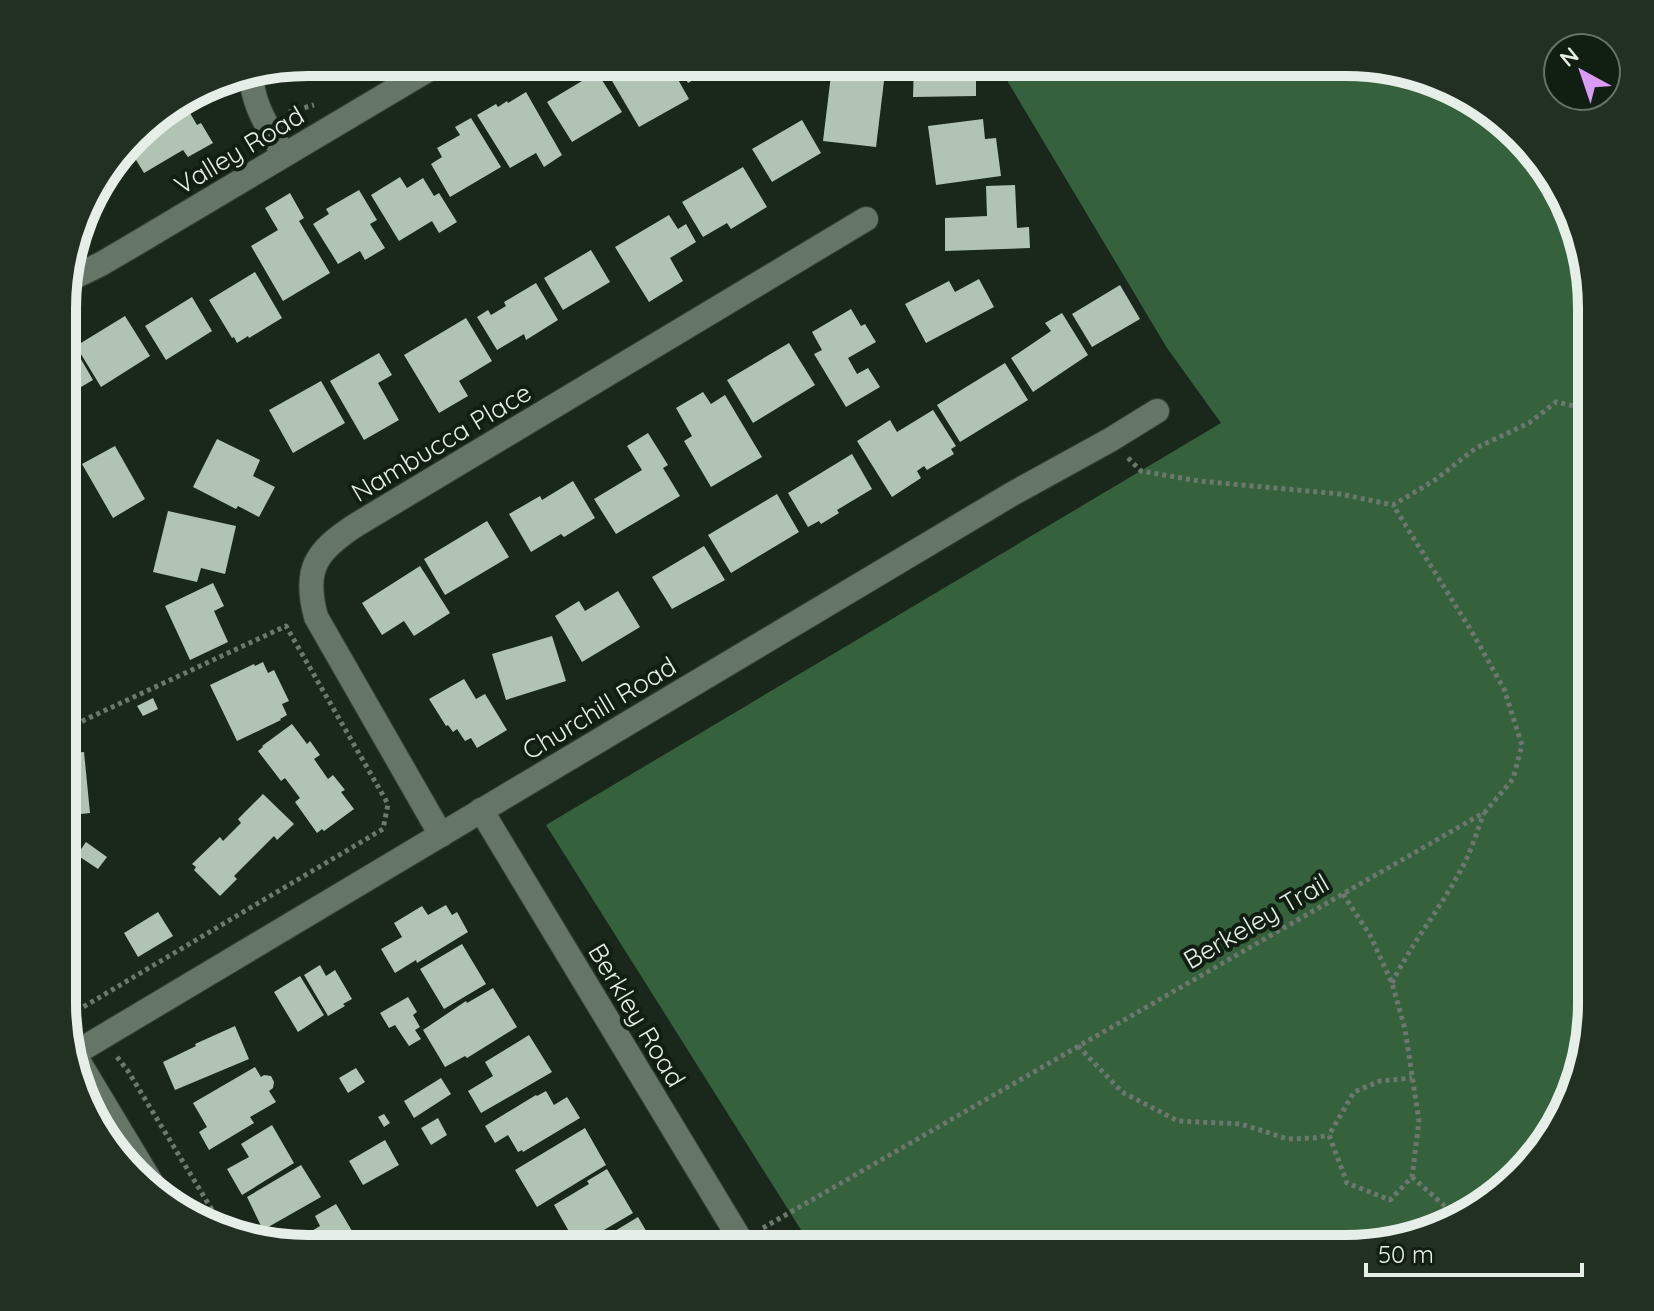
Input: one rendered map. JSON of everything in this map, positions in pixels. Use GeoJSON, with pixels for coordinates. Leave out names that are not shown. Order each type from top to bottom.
{"type":"FeatureCollection","features":[{"type":"Feature","properties":{"kind":"street","name":"Valley Road"},"geometry":{"type":"LineString","coordinates":[[78,275],[111,259],[417,76]]}},
{"type":"Feature","properties":{"kind":"street"},"geometry":{"type":"LineString","coordinates":[[253,83],[257,102],[284,155]]}},
{"type":"Feature","properties":{"kind":"street","name":"Nambucca Place"},"geometry":{"type":"LineString","coordinates":[[441,835],[316,617],[310,594],[312,571],[322,552],[356,525],[866,219]]}},
{"type":"Feature","properties":{"kind":"street","name":"Churchill Road"},"geometry":{"type":"LineString","coordinates":[[81,1050],[1012,494],[1157,411]]}},
{"type":"Feature","properties":{"kind":"street","name":"Berkley Road"},"geometry":{"type":"LineString","coordinates":[[481,810],[739,1235]]}},
{"type":"Feature","properties":{"kind":"street"},"geometry":{"type":"LineString","coordinates":[[92,1086],[136,1158]]}},
{"type":"Feature","properties":{"kind":"path"},"geometry":{"type":"LineString","coordinates":[[1110,440],[1141,471],[1199,481],[1340,494],[1393,505],[1435,480],[1476,448],[1529,423],[1556,402],[1578,407]]}},
{"type":"Feature","properties":{"kind":"path","name":"Berkeley Trail"},"geometry":{"type":"LineString","coordinates":[[759,1235],[1078,1046],[1485,812],[1513,779],[1522,745],[1504,689],[1393,505]]}},
{"type":"Feature","properties":{"kind":"path"},"geometry":{"type":"LineString","coordinates":[[76,724],[286,626],[388,804],[383,829],[76,1011]]}},
{"type":"Feature","properties":{"kind":"path"},"geometry":{"type":"LineString","coordinates":[[1392,983],[1406,954],[1466,860],[1485,812]]}},
{"type":"Feature","properties":{"kind":"path"},"geometry":{"type":"LineString","coordinates":[[1329,1135],[1347,1183],[1390,1200],[1412,1177],[1419,1121],[1405,1029],[1392,983],[1370,935],[1343,894]]}},
{"type":"Feature","properties":{"kind":"path"},"geometry":{"type":"LineString","coordinates":[[100,1038],[128,1071],[215,1215]]}},
{"type":"Feature","properties":{"kind":"path"},"geometry":{"type":"LineString","coordinates":[[1078,1046],[1122,1092],[1178,1121],[1241,1124],[1288,1139],[1329,1135],[1354,1092],[1380,1081],[1412,1078]]}},
{"type":"Feature","properties":{"kind":"path"},"geometry":{"type":"LineString","coordinates":[[1412,1177],[1450,1210]]}},
{"type":"Feature","properties":{"kind":"green space"},"geometry":{"type":"Polygon","coordinates":[[[1004,76],[1361,76],[1391,80],[1421,88],[1475,115],[1510,144],[1547,192],[1570,248],[1578,308],[1578,1018],[1574,1048],[1560,1092],[1530,1144],[1487,1187],[1435,1217],[1391,1231],[1346,1235],[804,1235],[546,825],[1221,423],[1167,348],[1004,76]]]}},
{"type":"Feature","properties":{"kind":"building"},"geometry":{"type":"Polygon","coordinates":[[[590,76],[600,76],[622,112],[572,142],[547,102],[590,76]]]}},
{"type":"Feature","properties":{"kind":"building"},"geometry":{"type":"Polygon","coordinates":[[[609,76],[676,76],[689,99],[639,127],[609,76]]]}},
{"type":"Feature","properties":{"kind":"building"},"geometry":{"type":"Polygon","coordinates":[[[684,76],[700,76],[688,83],[684,76]]]}},
{"type":"Feature","properties":{"kind":"building"},"geometry":{"type":"Polygon","coordinates":[[[831,76],[884,81],[876,147],[823,141],[831,76]]]}},
{"type":"Feature","properties":{"kind":"building"},"geometry":{"type":"Polygon","coordinates":[[[914,76],[976,76],[976,96],[913,97],[914,76]]]}},
{"type":"Feature","properties":{"kind":"building"},"geometry":{"type":"Polygon","coordinates":[[[526,92],[562,155],[544,167],[536,153],[510,168],[477,115],[526,92]]]}},
{"type":"Feature","properties":{"kind":"building"},"geometry":{"type":"Polygon","coordinates":[[[188,110],[213,143],[188,157],[183,150],[144,173],[133,156],[155,134],[188,110]]]}},
{"type":"Feature","properties":{"kind":"building"},"geometry":{"type":"Polygon","coordinates":[[[471,118],[501,167],[450,197],[431,164],[442,157],[437,148],[460,135],[455,127],[471,118]]]}},
{"type":"Feature","properties":{"kind":"building"},"geometry":{"type":"Polygon","coordinates":[[[983,119],[985,139],[996,138],[1001,176],[936,185],[928,126],[983,119]]]}},
{"type":"Feature","properties":{"kind":"building"},"geometry":{"type":"Polygon","coordinates":[[[802,120],[821,153],[772,182],[752,149],[802,120]]]}},
{"type":"Feature","properties":{"kind":"building"},"geometry":{"type":"Polygon","coordinates":[[[743,167],[767,207],[731,229],[727,223],[703,237],[682,202],[743,167]]]}},
{"type":"Feature","properties":{"kind":"building"},"geometry":{"type":"Polygon","coordinates":[[[400,177],[407,188],[423,178],[434,196],[439,193],[457,222],[439,233],[432,221],[399,241],[371,195],[400,177]]]}},
{"type":"Feature","properties":{"kind":"building"},"geometry":{"type":"Polygon","coordinates":[[[1015,185],[1017,228],[1029,227],[1030,248],[945,251],[945,218],[987,216],[986,186],[1015,185]]]}},
{"type":"Feature","properties":{"kind":"building"},"geometry":{"type":"Polygon","coordinates":[[[359,190],[377,220],[370,224],[385,248],[365,260],[360,251],[338,264],[313,224],[329,214],[326,209],[359,190]]]}},
{"type":"Feature","properties":{"kind":"building"},"geometry":{"type":"Polygon","coordinates":[[[290,193],[304,218],[299,221],[330,273],[283,301],[251,246],[278,230],[265,208],[290,193]]]}},
{"type":"Feature","properties":{"kind":"building"},"geometry":{"type":"Polygon","coordinates":[[[669,215],[678,229],[686,224],[696,242],[670,258],[683,281],[649,302],[615,247],[669,215]]]}},
{"type":"Feature","properties":{"kind":"building"},"geometry":{"type":"Polygon","coordinates":[[[591,250],[610,282],[563,310],[544,278],[591,250]]]}},
{"type":"Feature","properties":{"kind":"building"},"geometry":{"type":"Polygon","coordinates":[[[255,272],[282,318],[237,343],[209,300],[255,272]]]}},
{"type":"Feature","properties":{"kind":"building"},"geometry":{"type":"Polygon","coordinates":[[[979,279],[994,307],[926,343],[905,304],[949,281],[955,292],[979,279]]]}},
{"type":"Feature","properties":{"kind":"building"},"geometry":{"type":"Polygon","coordinates":[[[536,283],[558,320],[526,340],[524,334],[497,350],[477,317],[488,310],[491,315],[506,306],[504,302],[536,283]]]}},
{"type":"Feature","properties":{"kind":"building"},"geometry":{"type":"Polygon","coordinates":[[[1120,285],[1140,319],[1092,347],[1072,314],[1120,285]]]}},
{"type":"Feature","properties":{"kind":"building"},"geometry":{"type":"Polygon","coordinates":[[[192,297],[212,331],[166,360],[145,326],[192,297]]]}},
{"type":"Feature","properties":{"kind":"building"},"geometry":{"type":"Polygon","coordinates":[[[851,309],[876,342],[848,358],[857,374],[868,368],[880,387],[846,407],[814,354],[822,350],[812,332],[851,309]]]}},
{"type":"Feature","properties":{"kind":"building"},"geometry":{"type":"Polygon","coordinates":[[[1062,313],[1088,355],[1033,392],[1011,358],[1051,331],[1045,323],[1062,313]]]}},
{"type":"Feature","properties":{"kind":"building"},"geometry":{"type":"Polygon","coordinates":[[[125,316],[150,356],[101,387],[76,346],[125,316]]]}},
{"type":"Feature","properties":{"kind":"building"},"geometry":{"type":"Polygon","coordinates":[[[466,318],[492,361],[459,381],[468,396],[439,413],[404,355],[466,318]]]}},
{"type":"Feature","properties":{"kind":"building"},"geometry":{"type":"Polygon","coordinates":[[[789,343],[815,385],[753,423],[727,380],[789,343]]]}},
{"type":"Feature","properties":{"kind":"building"},"geometry":{"type":"Polygon","coordinates":[[[76,350],[93,380],[76,390],[76,350]]]}},
{"type":"Feature","properties":{"kind":"building"},"geometry":{"type":"Polygon","coordinates":[[[379,353],[392,375],[378,383],[399,420],[364,440],[330,381],[379,353]]]}},
{"type":"Feature","properties":{"kind":"building"},"geometry":{"type":"Polygon","coordinates":[[[1005,363],[1028,400],[960,442],[937,405],[1005,363]]]}},
{"type":"Feature","properties":{"kind":"building"},"geometry":{"type":"Polygon","coordinates":[[[321,381],[345,423],[293,453],[269,410],[321,381]]]}},
{"type":"Feature","properties":{"kind":"building"},"geometry":{"type":"Polygon","coordinates":[[[703,392],[711,404],[725,395],[762,457],[711,487],[684,441],[692,436],[676,408],[703,392]]]}},
{"type":"Feature","properties":{"kind":"building"},"geometry":{"type":"Polygon","coordinates":[[[933,410],[956,446],[951,449],[954,454],[927,470],[924,466],[917,471],[921,478],[892,497],[857,441],[890,420],[897,432],[933,410]]]}},
{"type":"Feature","properties":{"kind":"building"},"geometry":{"type":"Polygon","coordinates":[[[648,433],[668,465],[663,468],[680,496],[616,534],[594,499],[642,470],[627,446],[648,433]]]}},
{"type":"Feature","properties":{"kind":"building"},"geometry":{"type":"Polygon","coordinates":[[[217,439],[260,460],[253,476],[275,487],[259,517],[193,487],[217,439]]]}},
{"type":"Feature","properties":{"kind":"building"},"geometry":{"type":"Polygon","coordinates":[[[115,446],[145,499],[113,518],[82,464],[115,446]]]}},
{"type":"Feature","properties":{"kind":"building"},"geometry":{"type":"Polygon","coordinates":[[[852,454],[872,489],[837,510],[839,513],[821,524],[819,521],[808,527],[788,493],[852,454]]]}},
{"type":"Feature","properties":{"kind":"building"},"geometry":{"type":"Polygon","coordinates":[[[573,481],[595,518],[531,552],[509,514],[540,496],[542,500],[573,481]]]}},
{"type":"Feature","properties":{"kind":"building"},"geometry":{"type":"Polygon","coordinates":[[[777,494],[799,532],[731,573],[708,535],[777,494]]]}},
{"type":"Feature","properties":{"kind":"building"},"geometry":{"type":"Polygon","coordinates":[[[168,511],[236,526],[225,574],[201,568],[197,582],[153,572],[168,511]]]}},
{"type":"Feature","properties":{"kind":"building"},"geometry":{"type":"Polygon","coordinates":[[[487,521],[509,557],[445,595],[424,559],[487,521]]]}},
{"type":"Feature","properties":{"kind":"building"},"geometry":{"type":"Polygon","coordinates":[[[704,546],[725,580],[672,609],[652,577],[704,546]]]}},
{"type":"Feature","properties":{"kind":"building"},"geometry":{"type":"Polygon","coordinates":[[[420,566],[450,613],[414,636],[404,621],[382,635],[362,603],[420,566]]]}},
{"type":"Feature","properties":{"kind":"building"},"geometry":{"type":"Polygon","coordinates":[[[213,583],[224,606],[214,611],[228,642],[190,660],[165,606],[213,583]]]}},
{"type":"Feature","properties":{"kind":"building"},"geometry":{"type":"Polygon","coordinates":[[[618,591],[640,627],[582,662],[555,616],[579,601],[585,611],[618,591]]]}},
{"type":"Feature","properties":{"kind":"building"},"geometry":{"type":"Polygon","coordinates":[[[552,636],[566,681],[506,700],[492,654],[552,636]]]}},
{"type":"Feature","properties":{"kind":"building"},"geometry":{"type":"Polygon","coordinates":[[[263,662],[268,673],[274,670],[289,701],[282,704],[287,715],[237,741],[210,685],[263,662]]]}},
{"type":"Feature","properties":{"kind":"building"},"geometry":{"type":"Polygon","coordinates":[[[464,679],[476,699],[485,694],[507,730],[477,748],[471,738],[465,741],[457,729],[453,732],[446,726],[429,699],[464,679]]]}},
{"type":"Feature","properties":{"kind":"building"},"geometry":{"type":"Polygon","coordinates":[[[153,698],[158,709],[143,716],[137,706],[153,698]]]}},
{"type":"Feature","properties":{"kind":"building"},"geometry":{"type":"Polygon","coordinates":[[[292,724],[307,744],[310,741],[320,755],[314,759],[328,779],[333,775],[345,790],[341,792],[354,809],[317,833],[295,802],[300,798],[285,778],[281,781],[258,751],[292,724]]]}},
{"type":"Feature","properties":{"kind":"building"},"geometry":{"type":"Polygon","coordinates":[[[84,752],[90,813],[76,815],[76,753],[84,752]]]}},
{"type":"Feature","properties":{"kind":"building"},"geometry":{"type":"Polygon","coordinates":[[[263,794],[294,824],[277,840],[274,836],[234,876],[237,879],[220,896],[194,870],[196,867],[192,864],[220,837],[223,841],[241,823],[238,819],[263,794]]]}},
{"type":"Feature","properties":{"kind":"building"},"geometry":{"type":"Polygon","coordinates":[[[86,842],[107,857],[98,869],[77,855],[86,842]]]}},
{"type":"Feature","properties":{"kind":"building"},"geometry":{"type":"Polygon","coordinates":[[[446,905],[452,915],[457,912],[468,932],[395,973],[381,949],[402,937],[394,923],[422,906],[428,915],[446,905]]]}},
{"type":"Feature","properties":{"kind":"building"},"geometry":{"type":"Polygon","coordinates":[[[158,912],[173,936],[138,957],[124,933],[158,912]]]}},
{"type":"Feature","properties":{"kind":"building"},"geometry":{"type":"Polygon","coordinates":[[[462,944],[486,984],[444,1009],[420,969],[462,944]]]}},
{"type":"Feature","properties":{"kind":"building"},"geometry":{"type":"Polygon","coordinates":[[[320,965],[326,976],[335,970],[352,999],[328,1016],[304,975],[320,965]]]}},
{"type":"Feature","properties":{"kind":"building"},"geometry":{"type":"Polygon","coordinates":[[[300,976],[324,1015],[298,1032],[274,992],[300,976]]]}},
{"type":"Feature","properties":{"kind":"building"},"geometry":{"type":"Polygon","coordinates":[[[493,988],[517,1027],[467,1058],[465,1056],[445,1067],[423,1030],[466,1001],[493,988]]]}},
{"type":"Feature","properties":{"kind":"building"},"geometry":{"type":"Polygon","coordinates":[[[408,997],[417,1012],[413,1015],[420,1027],[415,1030],[421,1039],[409,1046],[395,1025],[389,1028],[380,1013],[408,997]]]}},
{"type":"Feature","properties":{"kind":"building"},"geometry":{"type":"Polygon","coordinates":[[[235,1026],[249,1059],[175,1090],[163,1062],[235,1026]]]}},
{"type":"Feature","properties":{"kind":"building"},"geometry":{"type":"Polygon","coordinates":[[[529,1035],[552,1072],[481,1113],[468,1091],[493,1076],[485,1062],[529,1035]]]}},
{"type":"Feature","properties":{"kind":"building"},"geometry":{"type":"Polygon","coordinates":[[[255,1067],[261,1077],[271,1076],[274,1082],[269,1091],[276,1102],[250,1117],[254,1123],[209,1150],[199,1132],[207,1127],[193,1103],[255,1067]]]}},
{"type":"Feature","properties":{"kind":"building"},"geometry":{"type":"Polygon","coordinates":[[[356,1068],[365,1082],[348,1093],[339,1078],[356,1068]]]}},
{"type":"Feature","properties":{"kind":"building"},"geometry":{"type":"Polygon","coordinates":[[[441,1078],[451,1094],[414,1118],[404,1101],[441,1078]]]}},
{"type":"Feature","properties":{"kind":"building"},"geometry":{"type":"Polygon","coordinates":[[[546,1091],[554,1105],[567,1097],[580,1118],[523,1152],[518,1152],[508,1135],[495,1143],[485,1126],[546,1091]]]}},
{"type":"Feature","properties":{"kind":"building"},"geometry":{"type":"Polygon","coordinates":[[[384,1114],[390,1123],[384,1127],[378,1117],[384,1114]]]}},
{"type":"Feature","properties":{"kind":"building"},"geometry":{"type":"Polygon","coordinates":[[[438,1118],[447,1135],[431,1145],[421,1128],[438,1118]]]}},
{"type":"Feature","properties":{"kind":"building"},"geometry":{"type":"Polygon","coordinates":[[[272,1125],[294,1163],[242,1195],[227,1169],[249,1157],[241,1144],[272,1125]]]}},
{"type":"Feature","properties":{"kind":"building"},"geometry":{"type":"Polygon","coordinates":[[[585,1128],[606,1165],[537,1207],[515,1170],[585,1128]]]}},
{"type":"Feature","properties":{"kind":"building"},"geometry":{"type":"Polygon","coordinates":[[[385,1140],[399,1165],[363,1185],[349,1161],[385,1140]]]}},
{"type":"Feature","properties":{"kind":"building"},"geometry":{"type":"Polygon","coordinates":[[[301,1165],[321,1197],[263,1230],[247,1197],[301,1165]]]}},
{"type":"Feature","properties":{"kind":"building"},"geometry":{"type":"Polygon","coordinates":[[[607,1169],[633,1213],[595,1235],[571,1235],[554,1205],[589,1184],[587,1181],[607,1169]]]}},
{"type":"Feature","properties":{"kind":"building"},"geometry":{"type":"Polygon","coordinates":[[[336,1204],[354,1235],[305,1235],[320,1226],[315,1216],[336,1204]]]}},
{"type":"Feature","properties":{"kind":"building"},"geometry":{"type":"Polygon","coordinates":[[[638,1217],[648,1234],[652,1232],[654,1235],[608,1235],[638,1217]]]}}]}
